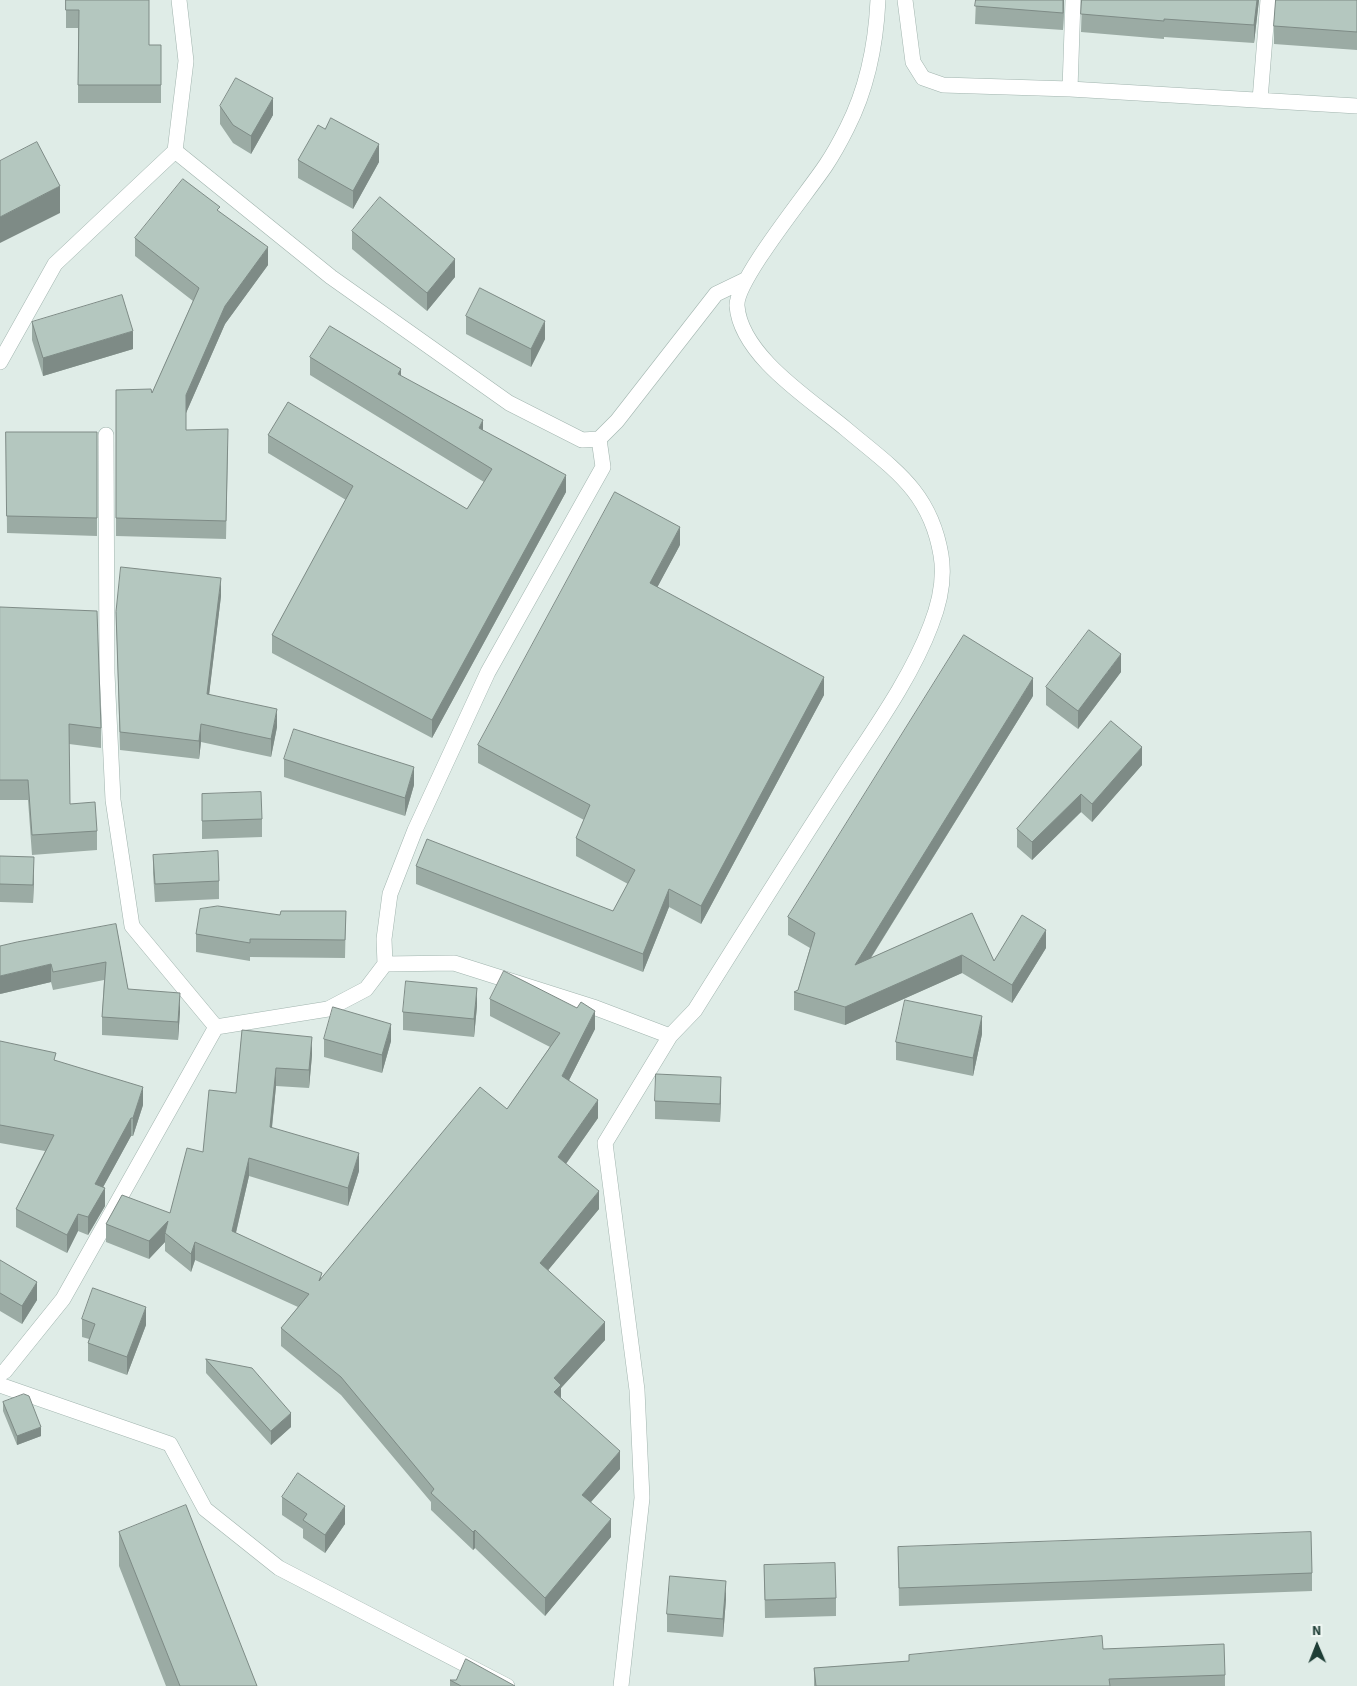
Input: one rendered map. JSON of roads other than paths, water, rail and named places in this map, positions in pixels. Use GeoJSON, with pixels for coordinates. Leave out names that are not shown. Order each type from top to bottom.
{"type":"FeatureCollection","features":[{"type":"Feature","properties":{"kind":"street"},"geometry":{"type":"LineString","coordinates":[[0,362],[55,264],[175,151],[186,61],[179,0]]}},
{"type":"Feature","properties":{"kind":"street"},"geometry":{"type":"LineString","coordinates":[[621,1686],[642,1498],[637,1390],[605,1143],[670,1036],[694,1010],[898,692],[930,627],[943,588],[942,556],[933,523],[921,497],[896,470],[769,365],[750,343],[740,321],[736,302],[745,280],[828,163],[849,124],[867,73],[877,24],[878,0]]}},
{"type":"Feature","properties":{"kind":"street"},"geometry":{"type":"LineString","coordinates":[[905,0],[913,62],[923,78],[943,85],[1070,89],[1357,106]]}},
{"type":"Feature","properties":{"kind":"street"},"geometry":{"type":"LineString","coordinates":[[1070,89],[1074,0]]}},
{"type":"Feature","properties":{"kind":"street"},"geometry":{"type":"LineString","coordinates":[[1260,100],[1268,0]]}},
{"type":"Feature","properties":{"kind":"street"},"geometry":{"type":"LineString","coordinates":[[175,151],[331,277],[509,403],[582,440],[599,440],[617,421],[716,294],[745,280]]}},
{"type":"Feature","properties":{"kind":"street"},"geometry":{"type":"LineString","coordinates":[[106,435],[107,674],[113,800],[132,926],[216,1027]]}},
{"type":"Feature","properties":{"kind":"street"},"geometry":{"type":"LineString","coordinates":[[216,1027],[328,1008],[366,989],[385,964],[384,939],[390,894],[415,830],[488,672],[604,467],[599,440]]}},
{"type":"Feature","properties":{"kind":"street"},"geometry":{"type":"LineString","coordinates":[[113,930],[132,926]]}},
{"type":"Feature","properties":{"kind":"street"},"geometry":{"type":"LineString","coordinates":[[385,964],[454,962],[596,1008],[670,1036]]}},
{"type":"Feature","properties":{"kind":"street"},"geometry":{"type":"LineString","coordinates":[[0,1374],[5,1371],[63,1299],[216,1027]]}},
{"type":"Feature","properties":{"kind":"street"},"geometry":{"type":"LineString","coordinates":[[0,1385],[170,1444],[205,1509],[279,1568],[507,1686]]}}]}
